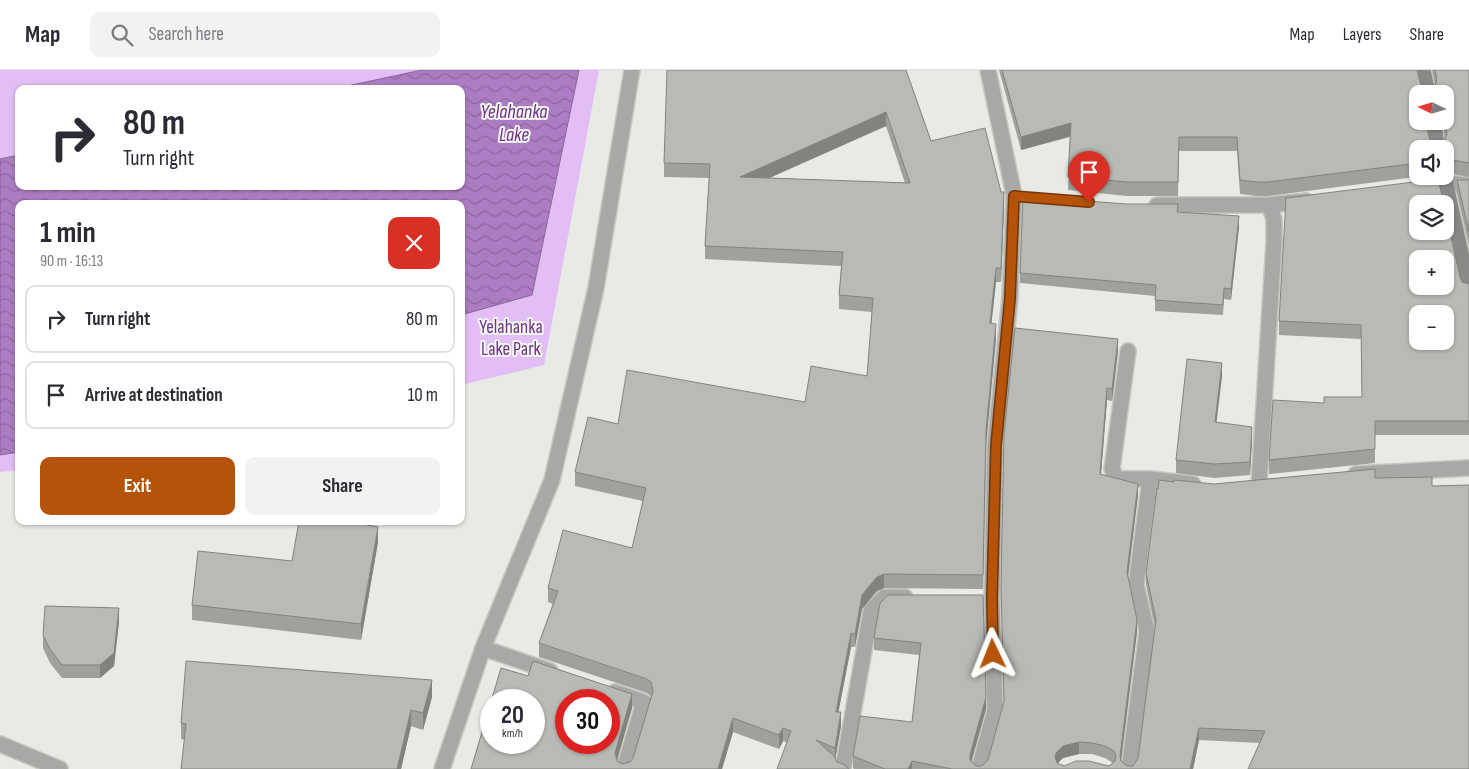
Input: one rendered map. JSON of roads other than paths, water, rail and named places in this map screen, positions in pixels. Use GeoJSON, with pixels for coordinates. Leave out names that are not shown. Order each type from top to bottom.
{"type":"FeatureCollection","features":[{"type":"Feature","properties":{"kind":"street"},"geometry":{"type":"LineString","coordinates":[[442,769],[483,648],[552,480],[596,288],[632,70]]}},
{"type":"Feature","properties":{"kind":"street"},"geometry":{"type":"LineString","coordinates":[[979,769],[995,710],[987,598],[996,445],[1010,298],[1014,196],[988,70]]}},
{"type":"Feature","properties":{"kind":"street"},"geometry":{"type":"LineString","coordinates":[[1423,70],[1426,85]]}},
{"type":"Feature","properties":{"kind":"street"},"geometry":{"type":"LineString","coordinates":[[1454,182],[1469,185]]}},
{"type":"Feature","properties":{"kind":"street"},"geometry":{"type":"LineString","coordinates":[[1416,186],[1421,185]]}},
{"type":"Feature","properties":{"kind":"street"},"geometry":{"type":"LineString","coordinates":[[1446,185],[1469,289]]}},
{"type":"Feature","properties":{"kind":"street"},"geometry":{"type":"LineString","coordinates":[[1014,196],[1032,197]]}},
{"type":"Feature","properties":{"kind":"street"},"geometry":{"type":"LineString","coordinates":[[1146,205],[1269,205],[1318,199]]}},
{"type":"Feature","properties":{"kind":"street"},"geometry":{"type":"LineString","coordinates":[[1241,485],[1264,484],[1274,243],[1274,219],[1269,205]]}},
{"type":"Feature","properties":{"kind":"street"},"geometry":{"type":"LineString","coordinates":[[1128,351],[1112,469],[1117,479],[1150,479],[1204,486]]}},
{"type":"Feature","properties":{"kind":"street"},"geometry":{"type":"LineString","coordinates":[[1345,475],[1469,468]]}},
{"type":"Feature","properties":{"kind":"street"},"geometry":{"type":"LineString","coordinates":[[1129,769],[1147,631],[1136,585],[1150,479]]}},
{"type":"Feature","properties":{"kind":"street"},"geometry":{"type":"LineString","coordinates":[[843,769],[871,611],[884,597],[923,598]]}},
{"type":"Feature","properties":{"kind":"street"},"geometry":{"type":"LineString","coordinates":[[483,648],[564,675]]}},
{"type":"Feature","properties":{"kind":"street"},"geometry":{"type":"LineString","coordinates":[[600,687],[644,702],[624,769]]}},
{"type":"Feature","properties":{"kind":"street"},"geometry":{"type":"LineString","coordinates":[[0,744],[60,769]]}},
{"type":"Feature","properties":{"kind":"water","name":"Yelahanka Lake"},"geometry":{"type":"Polygon","coordinates":[[[422,70],[579,70],[532,295],[465,314],[465,200],[15,200],[15,453],[0,455],[0,159],[15,156],[15,190],[465,190],[465,85],[352,85],[422,70]]]}},
{"type":"Feature","properties":{"kind":"park label","name":"Yelahanka Lake Park"},"geometry":{"type":"Point","coordinates":[511,337]}}]}
